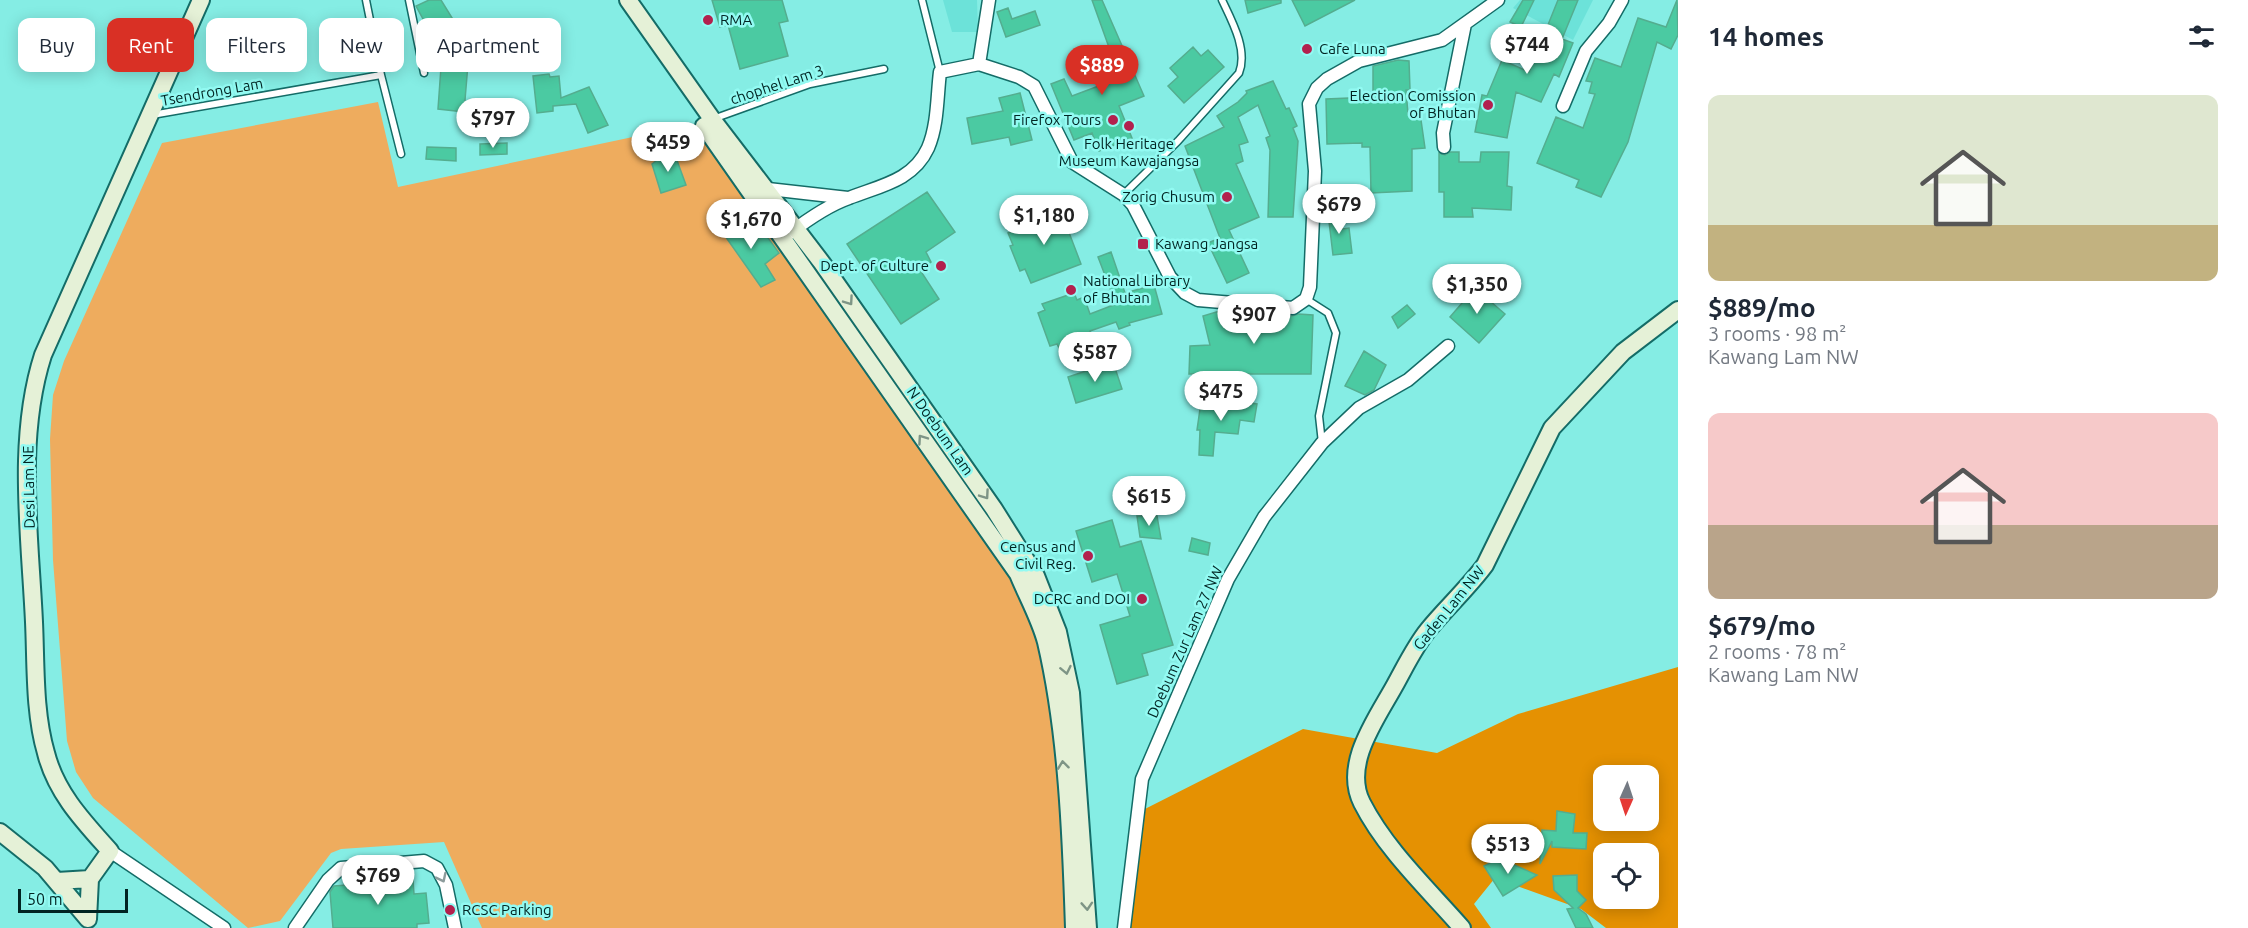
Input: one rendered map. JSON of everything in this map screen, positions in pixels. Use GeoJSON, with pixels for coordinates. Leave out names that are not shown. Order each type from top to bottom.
{"type":"FeatureCollection","features":[{"type":"Feature","properties":{"kind":"main road","name":"Desi Lam NE"},"geometry":{"type":"LineString","coordinates":[[110,851],[66,798],[46,754],[37,689],[28,432],[36,377],[43,355],[201,0]]}},
{"type":"Feature","properties":{"kind":"main road","name":"N Doebum Lam"},"geometry":{"type":"LineString","coordinates":[[616,0],[994,509],[1036,576],[1058,632],[1071,693],[1088,928]]}},
{"type":"Feature","properties":{"kind":"main road","name":"N Doebum Lam"},"geometry":{"type":"LineString","coordinates":[[628,0],[712,119],[757,190]]}},
{"type":"Feature","properties":{"kind":"main road","name":"N Doebum Lam"},"geometry":{"type":"LineString","coordinates":[[790,233],[879,379],[1018,574],[1045,640],[1056,701],[1071,829],[1074,928]]}},
{"type":"Feature","properties":{"kind":"main road","name":"Gaden Lam NW"},"geometry":{"type":"LineString","coordinates":[[1462,928],[1391,845],[1362,803],[1357,787],[1357,771],[1365,740],[1427,631],[1470,585],[1485,564],[1552,428],[1623,352],[1678,310]]}},
{"type":"Feature","properties":{"kind":"main road"},"geometry":{"type":"LineString","coordinates":[[0,832],[45,868],[92,924]]}},
{"type":"Feature","properties":{"kind":"main road"},"geometry":{"type":"LineString","coordinates":[[92,924],[90,879],[110,851]]}},
{"type":"Feature","properties":{"kind":"main road"},"geometry":{"type":"LineString","coordinates":[[57,882],[90,879]]}},
{"type":"Feature","properties":{"kind":"street"},"geometry":{"type":"LineString","coordinates":[[979,64],[989,0]]}},
{"type":"Feature","properties":{"kind":"street"},"geometry":{"type":"LineString","coordinates":[[790,233],[848,198],[883,188],[910,172],[927,149],[935,121],[940,72],[979,64],[1019,77],[1034,86],[1072,162],[1124,195],[1139,214],[1170,277],[1192,297],[1293,308],[1306,299],[1310,287],[1315,171],[1310,128],[1312,96],[1327,79],[1359,61],[1442,39],[1498,0]]}},
{"type":"Feature","properties":{"kind":"street"},"geometry":{"type":"LineString","coordinates":[[1563,106],[1586,51],[1608,23],[1622,0]]}},
{"type":"Feature","properties":{"kind":"street"},"geometry":{"type":"LineString","coordinates":[[1444,147],[1443,133],[1465,24]]}},
{"type":"Feature","properties":{"kind":"street"},"geometry":{"type":"LineString","coordinates":[[757,190],[848,198]]}},
{"type":"Feature","properties":{"kind":"street","name":"Doebum Zur Lam 27 NW"},"geometry":{"type":"LineString","coordinates":[[1124,928],[1142,779],[1228,579],[1264,517],[1322,443],[1359,408],[1408,380],[1448,346]]}},
{"type":"Feature","properties":{"kind":"street","name":"Desi Lam NE"},"geometry":{"type":"LineString","coordinates":[[110,851],[224,928]]}},
{"type":"Feature","properties":{"kind":"street"},"geometry":{"type":"LineString","coordinates":[[295,928],[328,880],[341,868],[424,861],[437,868],[446,885],[455,927]]}},
{"type":"Feature","properties":{"kind":"lane"},"geometry":{"type":"LineString","coordinates":[[366,0],[381,75],[401,154]]}},
{"type":"Feature","properties":{"kind":"lane"},"geometry":{"type":"LineString","coordinates":[[409,0],[424,73]]}},
{"type":"Feature","properties":{"kind":"lane"},"geometry":{"type":"LineString","coordinates":[[922,0],[940,72]]}},
{"type":"Feature","properties":{"kind":"lane"},"geometry":{"type":"LineString","coordinates":[[1124,195],[1178,141],[1239,73],[1242,64],[1241,49],[1222,0]]}},
{"type":"Feature","properties":{"kind":"lane","name":"chophel Lam 3"},"geometry":{"type":"LineString","coordinates":[[712,119],[810,84],[884,69]]}},
{"type":"Feature","properties":{"kind":"lane","name":"Tsendrong Lam"},"geometry":{"type":"LineString","coordinates":[[149,116],[381,75]]}},
{"type":"Feature","properties":{"kind":"lane"},"geometry":{"type":"LineString","coordinates":[[1306,299],[1328,313],[1336,333],[1320,416],[1322,443]]}},
{"type":"Feature","properties":{"kind":"shaded area"},"geometry":{"type":"Polygon","coordinates":[[[943,0],[977,0],[978,32],[952,32],[943,0]]]}},
{"type":"Feature","properties":{"kind":"shaded area"},"geometry":{"type":"Polygon","coordinates":[[[1520,0],[1593,0],[1573,40],[1513,8],[1520,0]]]}},
{"type":"Feature","properties":{"kind":"shaded area"},"geometry":{"type":"Polygon","coordinates":[[[378,102],[398,187],[694,124],[1011,560],[1051,656],[1074,928],[482,928],[444,842],[341,849],[331,853],[280,921],[248,928],[93,798],[76,772],[67,741],[53,560],[50,439],[53,395],[64,361],[162,143],[378,102]]]}},
{"type":"Feature","properties":{"kind":"shaded area"},"geometry":{"type":"Polygon","coordinates":[[[1678,667],[1678,928],[1606,928],[1581,909],[1495,878],[1474,904],[1491,928],[1119,928],[1137,813],[1303,729],[1437,753],[1518,714],[1678,667]]]}},
{"type":"Feature","properties":{"kind":"building"},"geometry":{"type":"Polygon","coordinates":[[[429,0],[441,0],[452,18],[422,18],[416,6],[429,0]]]}},
{"type":"Feature","properties":{"kind":"building"},"geometry":{"type":"Polygon","coordinates":[[[712,0],[782,0],[788,21],[779,23],[788,56],[740,69],[728,25],[720,27],[712,0]]]}},
{"type":"Feature","properties":{"kind":"building"},"geometry":{"type":"Polygon","coordinates":[[[1092,0],[1102,0],[1144,96],[1119,106],[1132,138],[1099,151],[1092,133],[1074,140],[1051,84],[1064,79],[1072,96],[1120,78],[1092,0]]]}},
{"type":"Feature","properties":{"kind":"building"},"geometry":{"type":"Polygon","coordinates":[[[1245,0],[1281,0],[1281,3],[1248,13],[1245,0]]]}},
{"type":"Feature","properties":{"kind":"building"},"geometry":{"type":"Polygon","coordinates":[[[1292,0],[1355,0],[1305,26],[1292,0]]]}},
{"type":"Feature","properties":{"kind":"building"},"geometry":{"type":"Polygon","coordinates":[[[1523,0],[1534,0],[1521,27],[1510,22],[1523,0]]]}},
{"type":"Feature","properties":{"kind":"building"},"geometry":{"type":"Polygon","coordinates":[[[1558,0],[1578,0],[1562,39],[1573,43],[1559,77],[1554,74],[1541,102],[1516,92],[1507,138],[1475,132],[1482,95],[1487,96],[1502,60],[1529,72],[1558,0]]]}},
{"type":"Feature","properties":{"kind":"building"},"geometry":{"type":"Polygon","coordinates":[[[1677,0],[1678,35],[1671,49],[1657,42],[1628,142],[1601,197],[1576,187],[1579,180],[1537,163],[1556,117],[1583,128],[1595,94],[1589,93],[1592,82],[1586,81],[1595,58],[1621,67],[1638,18],[1666,27],[1677,0]]]}},
{"type":"Feature","properties":{"kind":"building"},"geometry":{"type":"Polygon","coordinates":[[[1008,8],[1012,19],[1035,11],[1040,25],[1006,37],[997,12],[1008,8]]]}},
{"type":"Feature","properties":{"kind":"building"},"geometry":{"type":"Polygon","coordinates":[[[1193,47],[1201,56],[1208,50],[1224,67],[1184,103],[1168,86],[1178,77],[1170,68],[1193,47]]]}},
{"type":"Feature","properties":{"kind":"building"},"geometry":{"type":"Polygon","coordinates":[[[1398,60],[1409,61],[1410,90],[1406,90],[1408,114],[1420,113],[1425,148],[1412,149],[1412,191],[1371,193],[1370,147],[1362,147],[1362,143],[1327,144],[1326,99],[1373,97],[1373,66],[1398,60]]]}},
{"type":"Feature","properties":{"kind":"building"},"geometry":{"type":"Polygon","coordinates":[[[441,72],[467,72],[464,112],[438,109],[441,72]]]}},
{"type":"Feature","properties":{"kind":"building"},"geometry":{"type":"Polygon","coordinates":[[[549,74],[550,77],[559,76],[561,98],[589,87],[608,125],[588,133],[576,104],[553,106],[553,111],[537,113],[533,76],[549,74]]]}},
{"type":"Feature","properties":{"kind":"building"},"geometry":{"type":"Polygon","coordinates":[[[1273,81],[1297,126],[1293,128],[1298,141],[1293,217],[1268,217],[1270,150],[1266,138],[1270,136],[1258,105],[1238,117],[1248,142],[1239,145],[1243,161],[1236,164],[1259,217],[1229,230],[1249,273],[1227,283],[1208,243],[1220,238],[1185,146],[1224,127],[1217,116],[1238,102],[1247,93],[1246,91],[1273,81]]]}},
{"type":"Feature","properties":{"kind":"building"},"geometry":{"type":"Polygon","coordinates":[[[1020,93],[1032,140],[1011,145],[1009,137],[972,144],[967,118],[1003,111],[999,98],[1020,93]]]}},
{"type":"Feature","properties":{"kind":"building"},"geometry":{"type":"Polygon","coordinates":[[[507,143],[507,154],[480,155],[480,144],[507,143]]]}},
{"type":"Feature","properties":{"kind":"building"},"geometry":{"type":"Polygon","coordinates":[[[427,147],[456,148],[456,161],[426,159],[427,147]]]}},
{"type":"Feature","properties":{"kind":"building"},"geometry":{"type":"Polygon","coordinates":[[[1450,152],[1459,152],[1459,162],[1480,162],[1481,152],[1509,152],[1507,186],[1512,187],[1511,210],[1472,208],[1473,217],[1444,217],[1444,192],[1439,192],[1439,153],[1445,155],[1450,152]]]}},
{"type":"Feature","properties":{"kind":"building"},"geometry":{"type":"Polygon","coordinates":[[[665,154],[675,155],[686,185],[661,193],[652,164],[665,154]]]}},
{"type":"Feature","properties":{"kind":"building"},"geometry":{"type":"Polygon","coordinates":[[[927,192],[955,232],[926,252],[931,262],[920,270],[939,299],[901,324],[847,244],[927,192]]]}},
{"type":"Feature","properties":{"kind":"building"},"geometry":{"type":"Polygon","coordinates":[[[1060,209],[1081,264],[1031,283],[1025,269],[1020,271],[1010,246],[1013,245],[1008,233],[1011,232],[1010,228],[1060,209]]]}},
{"type":"Feature","properties":{"kind":"building"},"geometry":{"type":"Polygon","coordinates":[[[1340,211],[1342,229],[1349,228],[1352,253],[1333,255],[1328,213],[1340,211]]]}},
{"type":"Feature","properties":{"kind":"building"},"geometry":{"type":"Polygon","coordinates":[[[734,217],[749,240],[763,231],[779,253],[765,264],[775,280],[761,287],[718,226],[734,217]]]}},
{"type":"Feature","properties":{"kind":"building"},"geometry":{"type":"Polygon","coordinates":[[[1111,252],[1125,293],[1154,285],[1162,314],[1129,323],[1130,325],[1119,329],[1116,322],[1090,331],[1092,338],[1060,350],[1057,344],[1050,346],[1038,313],[1045,310],[1042,304],[1074,293],[1077,300],[1084,297],[1090,314],[1116,304],[1098,257],[1111,252]]]}},
{"type":"Feature","properties":{"kind":"building"},"geometry":{"type":"Polygon","coordinates":[[[1475,288],[1505,314],[1479,343],[1450,317],[1475,288]]]}},
{"type":"Feature","properties":{"kind":"building"},"geometry":{"type":"Polygon","coordinates":[[[1407,305],[1415,314],[1398,328],[1392,317],[1407,305]]]}},
{"type":"Feature","properties":{"kind":"building"},"geometry":{"type":"Polygon","coordinates":[[[1223,310],[1292,316],[1313,315],[1311,374],[1189,374],[1190,346],[1210,345],[1203,316],[1223,310]]]}},
{"type":"Feature","properties":{"kind":"building"},"geometry":{"type":"Polygon","coordinates":[[[1364,351],[1386,365],[1374,390],[1365,395],[1345,386],[1364,351]]]}},
{"type":"Feature","properties":{"kind":"building"},"geometry":{"type":"Polygon","coordinates":[[[1113,362],[1122,389],[1076,403],[1068,377],[1113,362]]]}},
{"type":"Feature","properties":{"kind":"building"},"geometry":{"type":"Polygon","coordinates":[[[1236,401],[1257,404],[1254,422],[1240,420],[1238,434],[1215,432],[1213,456],[1199,455],[1200,430],[1197,430],[1201,402],[1235,406],[1236,401]]]}},
{"type":"Feature","properties":{"kind":"building"},"geometry":{"type":"Polygon","coordinates":[[[1137,516],[1157,516],[1161,539],[1140,537],[1137,516]]]}},
{"type":"Feature","properties":{"kind":"building","name":"DCRC and DOI"},"geometry":{"type":"Polygon","coordinates":[[[1112,520],[1120,547],[1141,541],[1173,645],[1142,654],[1148,675],[1117,684],[1100,625],[1130,616],[1117,574],[1092,582],[1076,531],[1112,520]]]}},
{"type":"Feature","properties":{"kind":"building"},"geometry":{"type":"Polygon","coordinates":[[[1192,538],[1210,543],[1208,555],[1189,551],[1192,538]]]}},
{"type":"Feature","properties":{"kind":"building"},"geometry":{"type":"Polygon","coordinates":[[[1557,811],[1575,814],[1573,833],[1587,833],[1586,849],[1552,847],[1552,841],[1540,864],[1542,830],[1556,831],[1557,811]]]}},
{"type":"Feature","properties":{"kind":"building"},"geometry":{"type":"Polygon","coordinates":[[[1506,855],[1512,864],[1537,875],[1503,896],[1484,866],[1506,855]]]}},
{"type":"Feature","properties":{"kind":"building"},"geometry":{"type":"Polygon","coordinates":[[[1577,875],[1577,891],[1586,900],[1578,908],[1586,914],[1593,928],[1576,928],[1567,909],[1573,908],[1554,890],[1553,876],[1577,875]]]}},
{"type":"Feature","properties":{"kind":"building"},"geometry":{"type":"Polygon","coordinates":[[[413,880],[414,894],[426,893],[429,923],[417,924],[417,928],[333,928],[330,892],[334,886],[413,880]]]}},
{"type":"Feature","properties":{"kind":"place","name":"RMA"},"geometry":{"type":"Point","coordinates":[708,20]}},
{"type":"Feature","properties":{"kind":"place","name":"Cafe Luna"},"geometry":{"type":"Point","coordinates":[1307,49]}},
{"type":"Feature","properties":{"kind":"place","name":"Election Comission of Bhutan"},"geometry":{"type":"Point","coordinates":[1488,105]}},
{"type":"Feature","properties":{"kind":"place","name":"Firefox Tours"},"geometry":{"type":"Point","coordinates":[1113,120]}},
{"type":"Feature","properties":{"kind":"place","name":"Folk Heritage Museum Kawajangsa"},"geometry":{"type":"Point","coordinates":[1129,126]}},
{"type":"Feature","properties":{"kind":"place","name":"Zorig Chusum"},"geometry":{"type":"Point","coordinates":[1227,197]}},
{"type":"Feature","properties":{"kind":"place","name":"Kawang Jangsa"},"geometry":{"type":"Point","coordinates":[1143,244]}},
{"type":"Feature","properties":{"kind":"place","name":"Dept. of Culture"},"geometry":{"type":"Point","coordinates":[941,266]}},
{"type":"Feature","properties":{"kind":"place","name":"National Library of Bhutan"},"geometry":{"type":"Point","coordinates":[1071,290]}},
{"type":"Feature","properties":{"kind":"place","name":"Census and Civil Reg."},"geometry":{"type":"Point","coordinates":[1088,556]}},
{"type":"Feature","properties":{"kind":"place","name":"DCRC and DOI"},"geometry":{"type":"Point","coordinates":[1142,599]}},
{"type":"Feature","properties":{"kind":"place","name":"RCSC Parking"},"geometry":{"type":"Point","coordinates":[450,910]}}]}
